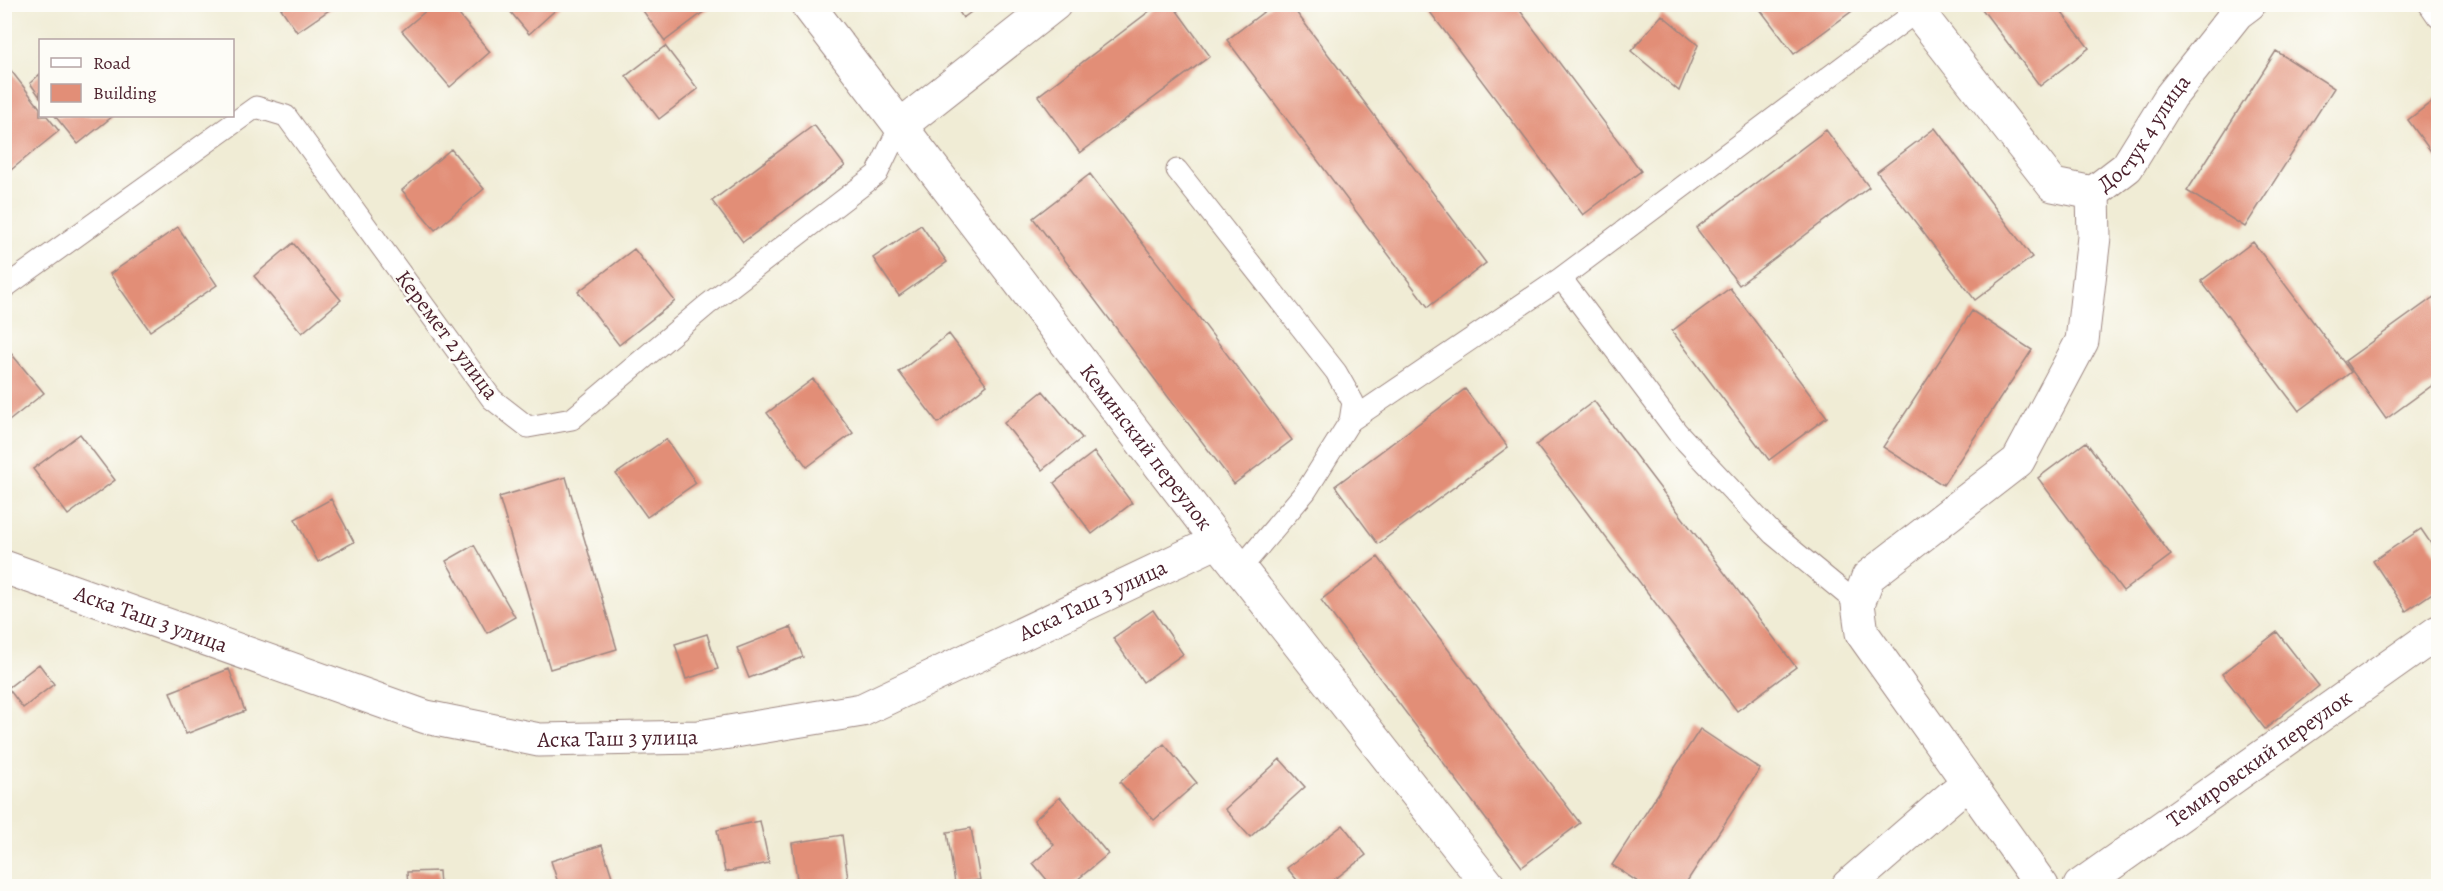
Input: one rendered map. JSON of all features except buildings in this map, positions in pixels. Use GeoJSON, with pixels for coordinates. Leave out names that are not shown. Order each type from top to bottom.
{"type":"FeatureCollection","features":[{"type":"Feature","properties":{"kind":"street","name":"Кеминский переулок"},"geometry":{"type":"LineString","coordinates":[[807,4],[1218,541],[1489,886]]}},
{"type":"Feature","properties":{"kind":"street"},"geometry":{"type":"LineString","coordinates":[[900,126],[1055,4]]}},
{"type":"Feature","properties":{"kind":"street","name":"Достук 4 улица"},"geometry":{"type":"LineString","coordinates":[[1915,8],[2054,185],[2093,192],[2127,166],[2171,96],[2237,13],[2249,4]]}},
{"type":"Feature","properties":{"kind":"street"},"geometry":{"type":"LineString","coordinates":[[2042,886],[1862,633],[1858,604],[1868,577],[2018,461],[2082,341],[2094,237],[2093,192]]}},
{"type":"Feature","properties":{"kind":"street","name":"Аска Таш 3 улица"},"geometry":{"type":"LineString","coordinates":[[4,567],[426,717],[539,740],[688,738],[862,710],[1218,541]]}},
{"type":"Feature","properties":{"kind":"street","name":"Темировский переулок"},"geometry":{"type":"LineString","coordinates":[[2080,886],[2439,632]]}},
{"type":"Feature","properties":{"kind":"street"},"geometry":{"type":"LineString","coordinates":[[1848,886],[1968,783]]}},
{"type":"Feature","properties":{"kind":"lane"},"geometry":{"type":"LineString","coordinates":[[2428,4],[2439,17]]}},
{"type":"Feature","properties":{"kind":"lane"},"geometry":{"type":"LineString","coordinates":[[1350,421],[1561,278],[1915,8]]}},
{"type":"Feature","properties":{"kind":"lane","name":"Керемет 2 улица"},"geometry":{"type":"LineString","coordinates":[[4,288],[256,107],[286,116],[492,399],[528,427],[572,419],[707,305],[877,174],[900,126]]}},
{"type":"Feature","properties":{"kind":"lane"},"geometry":{"type":"LineString","coordinates":[[1177,170],[1336,372],[1353,402],[1350,421],[1306,491],[1240,569]]}},
{"type":"Feature","properties":{"kind":"lane"},"geometry":{"type":"LineString","coordinates":[[1561,278],[1677,432],[1773,534],[1858,604]]}}]}
